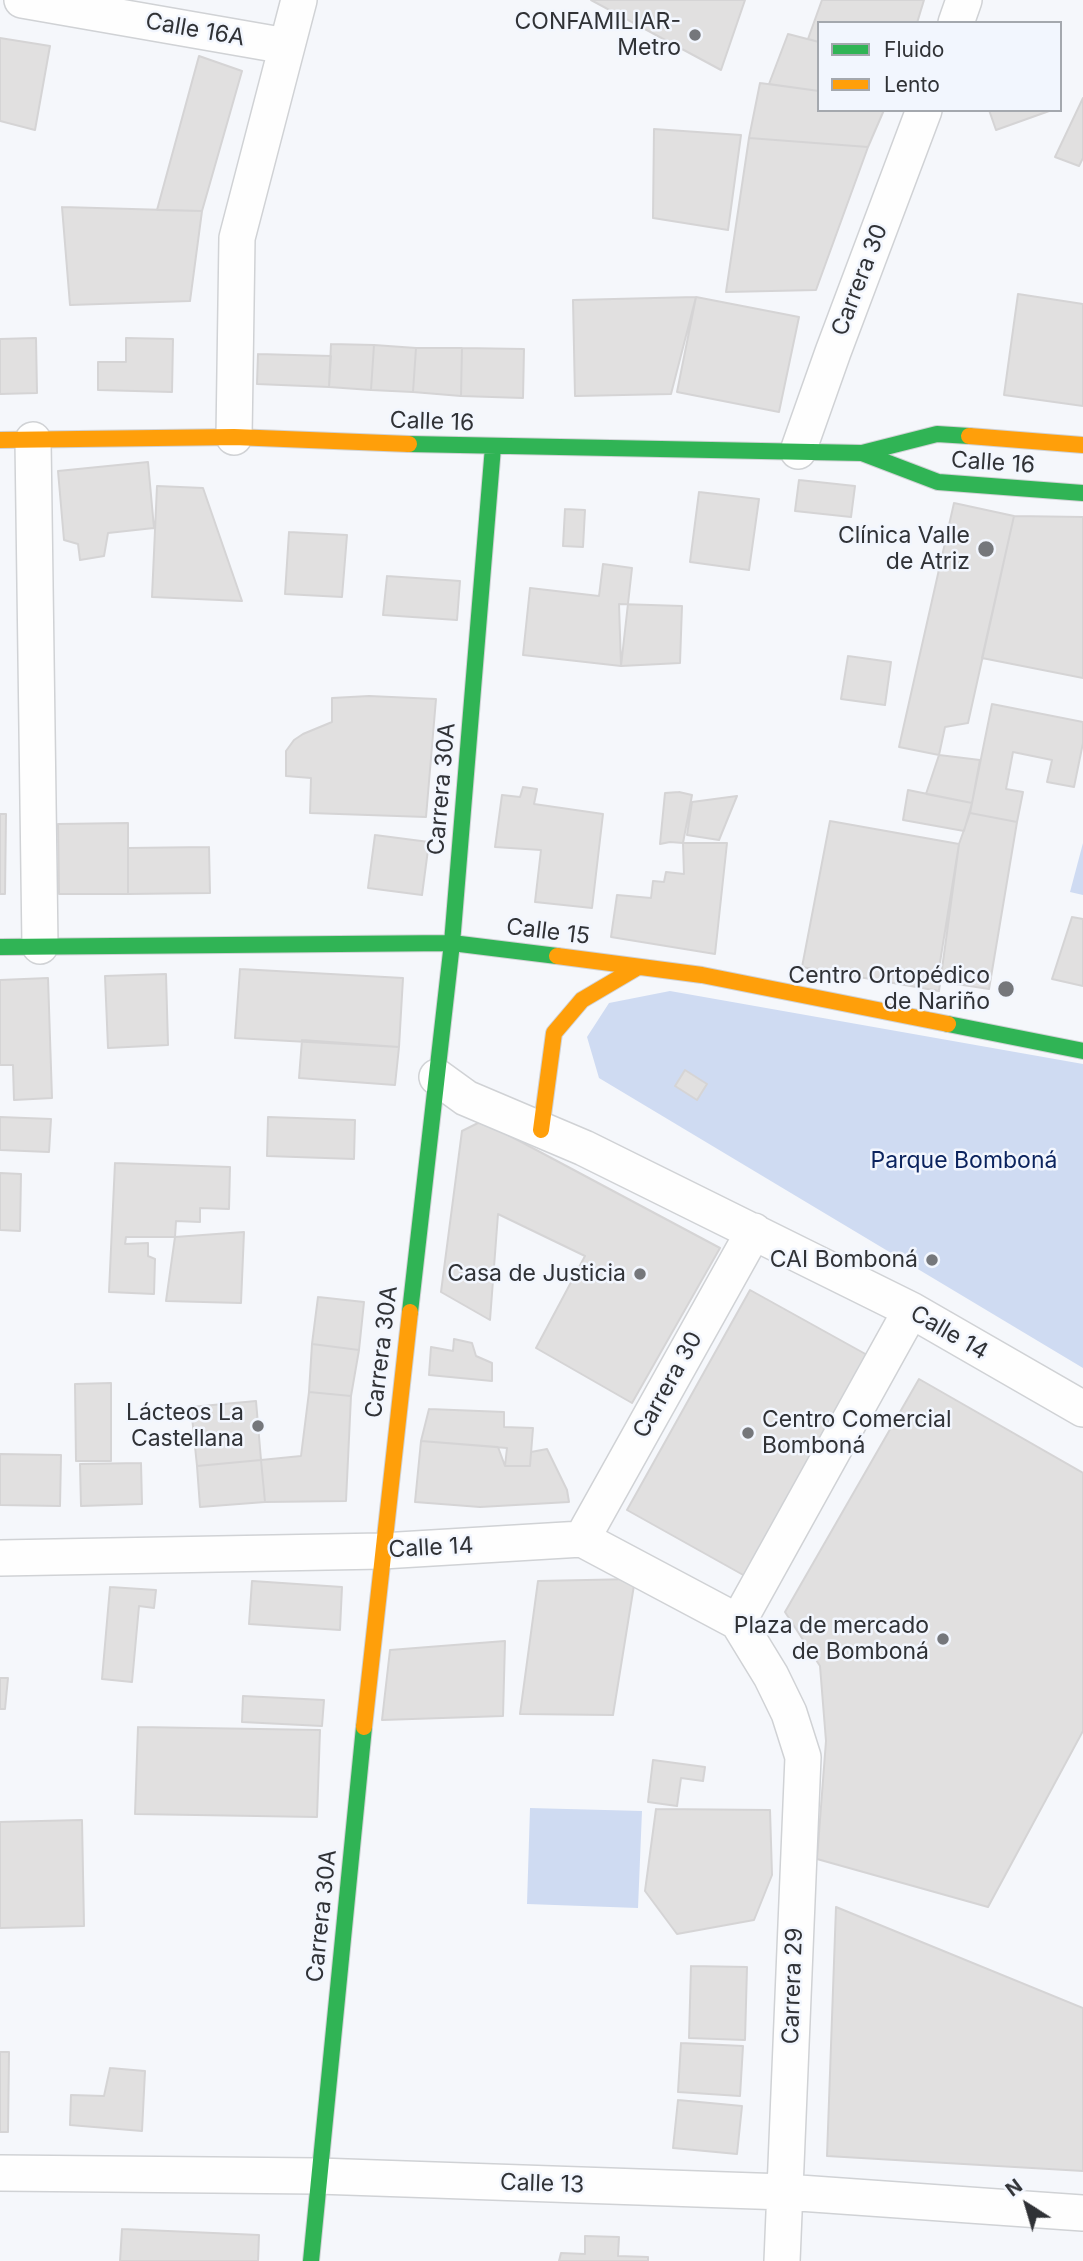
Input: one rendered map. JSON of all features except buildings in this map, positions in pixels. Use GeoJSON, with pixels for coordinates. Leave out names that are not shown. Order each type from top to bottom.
{"type":"FeatureCollection","features":[{"type":"Feature","properties":{"kind":"street","name":"Calle 16A"},"geometry":{"type":"LineString","coordinates":[[22,0],[286,46]]}},
{"type":"Feature","properties":{"kind":"street"},"geometry":{"type":"LineString","coordinates":[[234,437],[237,238],[299,0]]}},
{"type":"Feature","properties":{"kind":"street"},"geometry":{"type":"LineString","coordinates":[[957,21],[964,0]]}},
{"type":"Feature","properties":{"kind":"street","name":"Carrera 30"},"geometry":{"type":"LineString","coordinates":[[798,451],[923,112]]}},
{"type":"Feature","properties":{"kind":"street","name":"Calle 16"},"geometry":{"type":"LineString","coordinates":[[16,440],[234,437],[493,447],[862,453],[937,434],[1083,445]]}},
{"type":"Feature","properties":{"kind":"street"},"geometry":{"type":"LineString","coordinates":[[16,440],[40,946]]}},
{"type":"Feature","properties":{"kind":"street","name":"Carrera 30A"},"geometry":{"type":"LineString","coordinates":[[311,2261],[317,2176],[382,1551],[452,943],[493,447]]}},
{"type":"Feature","properties":{"kind":"street","name":"Calle 16"},"geometry":{"type":"LineString","coordinates":[[862,453],[938,482],[1083,493]]}},
{"type":"Feature","properties":{"kind":"street","name":"Calle 15"},"geometry":{"type":"LineString","coordinates":[[0,947],[452,943],[702,975],[1083,1051]]}},
{"type":"Feature","properties":{"kind":"street"},"geometry":{"type":"LineString","coordinates":[[541,1130],[554,1033],[582,1000],[638,967]]}},
{"type":"Feature","properties":{"kind":"street","name":"Calle 14"},"geometry":{"type":"LineString","coordinates":[[437,1077],[466,1098],[584,1147],[911,1310],[1083,1409]]}},
{"type":"Feature","properties":{"kind":"street","name":"Carrera 30"},"geometry":{"type":"LineString","coordinates":[[582,1539],[754,1231]]}},
{"type":"Feature","properties":{"kind":"street"},"geometry":{"type":"LineString","coordinates":[[582,1539],[738,1622],[911,1310]]}},
{"type":"Feature","properties":{"kind":"street","name":"Calle 14"},"geometry":{"type":"LineString","coordinates":[[0,1558],[382,1551],[582,1539]]}},
{"type":"Feature","properties":{"kind":"street","name":"Carrera 29"},"geometry":{"type":"LineString","coordinates":[[738,1622],[771,1676],[789,1713],[803,1756],[782,2261]]}},
{"type":"Feature","properties":{"kind":"street","name":"Calle 13"},"geometry":{"type":"LineString","coordinates":[[0,2173],[317,2176],[785,2192],[1083,2213]]}},
{"type":"Feature","properties":{"kind":"green space"},"geometry":{"type":"Polygon","coordinates":[[[1083,843],[1083,895],[1070,892],[1083,843]]]}},
{"type":"Feature","properties":{"kind":"green space","name":"Parque Bomboná"},"geometry":{"type":"Polygon","coordinates":[[[670,991],[1083,1064],[1083,1368],[599,1078],[587,1037],[609,1003],[670,991]]]}},
{"type":"Feature","properties":{"kind":"green space"},"geometry":{"type":"Polygon","coordinates":[[[530,1808],[642,1811],[638,1908],[527,1904],[530,1808]]]}},
{"type":"Feature","properties":{"kind":"traffic: fast"},"geometry":{"type":"LineString","coordinates":[[409,444],[862,453],[937,434],[969,436]]}},
{"type":"Feature","properties":{"kind":"traffic: fast"},"geometry":{"type":"LineString","coordinates":[[410,1312],[452,943],[493,447]]}},
{"type":"Feature","properties":{"kind":"traffic: fast"},"geometry":{"type":"LineString","coordinates":[[862,453],[938,482],[1083,493]]}},
{"type":"Feature","properties":{"kind":"traffic: fast"},"geometry":{"type":"LineString","coordinates":[[0,947],[452,943],[557,956]]}},
{"type":"Feature","properties":{"kind":"traffic: fast"},"geometry":{"type":"LineString","coordinates":[[948,1024],[1083,1051]]}},
{"type":"Feature","properties":{"kind":"traffic: fast"},"geometry":{"type":"LineString","coordinates":[[311,2261],[364,1727]]}},
{"type":"Feature","properties":{"kind":"traffic: slow"},"geometry":{"type":"LineString","coordinates":[[969,436],[1083,445]]}},
{"type":"Feature","properties":{"kind":"traffic: slow"},"geometry":{"type":"LineString","coordinates":[[0,440],[234,437],[409,444]]}},
{"type":"Feature","properties":{"kind":"traffic: slow"},"geometry":{"type":"LineString","coordinates":[[557,956],[702,975],[948,1024]]}},
{"type":"Feature","properties":{"kind":"traffic: slow"},"geometry":{"type":"LineString","coordinates":[[541,1130],[554,1033],[582,1000],[638,967]]}},
{"type":"Feature","properties":{"kind":"traffic: slow"},"geometry":{"type":"LineString","coordinates":[[364,1727],[410,1312]]}},
{"type":"Feature","properties":{"kind":"place","name":"CONFAMILIAR- Metro"},"geometry":{"type":"Point","coordinates":[695,35]}},
{"type":"Feature","properties":{"kind":"place","name":"Clínica Valle de Atriz"},"geometry":{"type":"Point","coordinates":[986,549]}},
{"type":"Feature","properties":{"kind":"place","name":"Centro Ortopédico de Nariño"},"geometry":{"type":"Point","coordinates":[1006,989]}},
{"type":"Feature","properties":{"kind":"place","name":"CAI Bomboná"},"geometry":{"type":"Point","coordinates":[932,1260]}},
{"type":"Feature","properties":{"kind":"place","name":"Casa de Justicia"},"geometry":{"type":"Point","coordinates":[640,1274]}},
{"type":"Feature","properties":{"kind":"place","name":"Lácteos La Castellana"},"geometry":{"type":"Point","coordinates":[258,1426]}},
{"type":"Feature","properties":{"kind":"place","name":"Centro Comercial Bomboná"},"geometry":{"type":"Point","coordinates":[748,1433]}},
{"type":"Feature","properties":{"kind":"place","name":"Plaza de mercado de Bomboná"},"geometry":{"type":"Point","coordinates":[943,1639]}}]}
